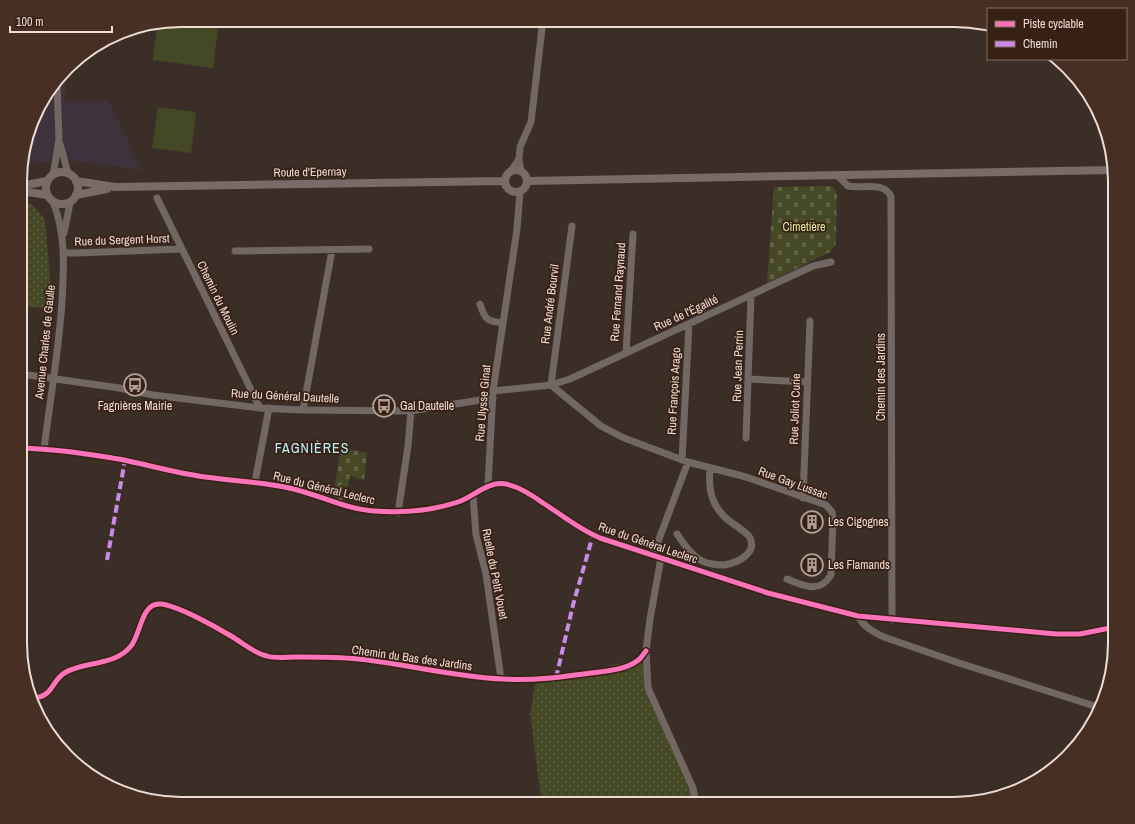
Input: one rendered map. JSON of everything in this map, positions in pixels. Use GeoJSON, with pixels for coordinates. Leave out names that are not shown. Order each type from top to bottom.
{"type":"FeatureCollection","features":[{"type":"Feature","properties":{"kind":"main road"},"geometry":{"type":"LineString","coordinates":[[518,170],[524,174],[528,180],[524,190],[520,192],[509,189],[504,181],[505,176],[511,171],[518,170]]}},
{"type":"Feature","properties":{"kind":"main road"},"geometry":{"type":"LineString","coordinates":[[528,180],[1108,170]]}},
{"type":"Feature","properties":{"kind":"main road"},"geometry":{"type":"LineString","coordinates":[[62,172],[68,173],[74,177],[78,186],[76,195],[70,203],[62,205],[53,202],[47,195],[47,182],[53,175],[62,172]]}},
{"type":"Feature","properties":{"kind":"main road","name":"Route d'Epernay"},"geometry":{"type":"LineString","coordinates":[[76,181],[115,187],[504,181]]}},
{"type":"Feature","properties":{"kind":"main road"},"geometry":{"type":"LineString","coordinates":[[27,185],[47,182]]}},
{"type":"Feature","properties":{"kind":"main road","name":"Route d'Epernay"},"geometry":{"type":"LineString","coordinates":[[76,195],[115,187]]}},
{"type":"Feature","properties":{"kind":"main road"},"geometry":{"type":"LineString","coordinates":[[27,193],[47,195]]}},
{"type":"Feature","properties":{"kind":"street"},"geometry":{"type":"LineString","coordinates":[[521,171],[519,159],[520,147],[531,122],[542,27]]}},
{"type":"Feature","properties":{"kind":"street"},"geometry":{"type":"LineString","coordinates":[[53,175],[59,140],[58,88]]}},
{"type":"Feature","properties":{"kind":"street"},"geometry":{"type":"LineString","coordinates":[[59,140],[68,173]]}},
{"type":"Feature","properties":{"kind":"street"},"geometry":{"type":"LineString","coordinates":[[511,171],[519,159]]}},
{"type":"Feature","properties":{"kind":"street","name":"Chemin des Jardins"},"geometry":{"type":"LineString","coordinates":[[838,175],[848,186],[884,188],[890,193],[891,197],[892,620]]}},
{"type":"Feature","properties":{"kind":"street","name":"Rue Ulysse Ginat"},"geometry":{"type":"LineString","coordinates":[[488,485],[493,394],[517,229],[520,192]]}},
{"type":"Feature","properties":{"kind":"street","name":"Chemin du Moulin"},"geometry":{"type":"LineString","coordinates":[[157,198],[260,408]]}},
{"type":"Feature","properties":{"kind":"street","name":"Avenue Charles de Gaulle"},"geometry":{"type":"LineString","coordinates":[[44,449],[61,317],[64,252],[63,237],[53,202]]}},
{"type":"Feature","properties":{"kind":"street","name":"Avenue Charles de Gaulle"},"geometry":{"type":"LineString","coordinates":[[63,237],[70,203]]}},
{"type":"Feature","properties":{"kind":"street","name":"Rue André Bourvil"},"geometry":{"type":"LineString","coordinates":[[551,385],[572,226]]}},
{"type":"Feature","properties":{"kind":"street","name":"Rue Fernand Raynaud"},"geometry":{"type":"LineString","coordinates":[[626,352],[633,234]]}},
{"type":"Feature","properties":{"kind":"street"},"geometry":{"type":"LineString","coordinates":[[235,251],[369,249]]}},
{"type":"Feature","properties":{"kind":"street","name":"Rue du Sergent Horst"},"geometry":{"type":"LineString","coordinates":[[64,252],[77,253],[182,250]]}},
{"type":"Feature","properties":{"kind":"street"},"geometry":{"type":"LineString","coordinates":[[303,410],[332,250]]}},
{"type":"Feature","properties":{"kind":"street","name":"Rue de l'Égalité"},"geometry":{"type":"LineString","coordinates":[[551,385],[570,379],[813,266],[831,262]]}},
{"type":"Feature","properties":{"kind":"street","name":"Rue Jean Perrin"},"geometry":{"type":"LineString","coordinates":[[746,438],[751,295]]}},
{"type":"Feature","properties":{"kind":"street"},"geometry":{"type":"LineString","coordinates":[[480,304],[486,319],[489,321],[503,323]]}},
{"type":"Feature","properties":{"kind":"street","name":"Rue Joliot Curie"},"geometry":{"type":"LineString","coordinates":[[803,498],[810,321]]}},
{"type":"Feature","properties":{"kind":"street","name":"Rue François Arago"},"geometry":{"type":"LineString","coordinates":[[652,555],[685,461],[689,324]]}},
{"type":"Feature","properties":{"kind":"street","name":"Rue du Général Dautelle"},"geometry":{"type":"LineString","coordinates":[[27,375],[54,377],[153,395],[260,408],[303,410],[411,411],[493,394],[551,385]]}},
{"type":"Feature","properties":{"kind":"street"},"geometry":{"type":"LineString","coordinates":[[748,378],[807,382]]}},
{"type":"Feature","properties":{"kind":"street"},"geometry":{"type":"LineString","coordinates":[[551,385],[590,418],[613,433],[685,461]]}},
{"type":"Feature","properties":{"kind":"street"},"geometry":{"type":"LineString","coordinates":[[255,482],[269,408]]}},
{"type":"Feature","properties":{"kind":"street"},"geometry":{"type":"LineString","coordinates":[[398,513],[408,446],[411,411]]}},
{"type":"Feature","properties":{"kind":"street","name":"Rue du Général Leclerc"},"geometry":{"type":"LineString","coordinates":[[27,448],[90,454],[193,475],[255,482],[301,490],[353,508],[398,513],[435,508],[459,502],[473,496],[488,485],[505,484],[521,489],[593,535],[768,593],[833,610],[858,616],[892,620],[1069,635],[1091,633],[1108,629]]}},
{"type":"Feature","properties":{"kind":"street","name":"Rue Gay Lussac"},"geometry":{"type":"LineString","coordinates":[[685,461],[742,476],[826,505],[832,512],[831,575],[822,585],[814,587],[807,587],[787,579]]}},
{"type":"Feature","properties":{"kind":"street"},"geometry":{"type":"LineString","coordinates":[[677,534],[685,546],[694,555],[703,561],[713,564],[724,564],[737,560],[747,554],[752,547],[752,540],[749,536],[725,518],[713,502],[709,486],[710,468]]}},
{"type":"Feature","properties":{"kind":"street","name":"Ruelle du Petit Vouet"},"geometry":{"type":"LineString","coordinates":[[473,496],[476,535],[486,574],[501,679]]}},
{"type":"Feature","properties":{"kind":"street"},"geometry":{"type":"LineString","coordinates":[[661,558],[651,611],[646,651],[648,688],[692,788],[694,797]]}},
{"type":"Feature","properties":{"kind":"street","name":"Chemin du Bas des Jardins"},"geometry":{"type":"LineString","coordinates":[[37,697],[48,692],[64,673],[108,660],[126,651],[135,640],[147,610],[153,605],[160,604],[171,607],[203,621],[232,637],[251,650],[267,656],[357,659],[462,675],[501,679],[556,678],[616,669],[637,661],[646,651]]}},
{"type":"Feature","properties":{"kind":"street"},"geometry":{"type":"LineString","coordinates":[[858,616],[863,624],[874,633],[959,664],[1094,706]]}},
{"type":"Feature","properties":{"kind":"shaded area"},"geometry":{"type":"Polygon","coordinates":[[[66,78],[65,101],[108,100],[142,170],[61,159],[28,165],[35,131],[53,95],[66,78]]]}},
{"type":"Feature","properties":{"kind":"green space"},"geometry":{"type":"Polygon","coordinates":[[[171,27],[218,27],[213,68],[153,60],[157,29],[171,27]]]}},
{"type":"Feature","properties":{"kind":"green space"},"geometry":{"type":"Polygon","coordinates":[[[158,107],[196,112],[191,153],[152,148],[158,107]]]}},
{"type":"Feature","properties":{"kind":"green space","name":"Cimetière"},"geometry":{"type":"Polygon","coordinates":[[[832,186],[837,192],[836,244],[830,252],[767,283],[774,187],[832,186]]]}},
{"type":"Feature","properties":{"kind":"green space"},"geometry":{"type":"Polygon","coordinates":[[[27,201],[34,206],[45,220],[51,288],[55,293],[52,309],[27,307],[27,201]]]}},
{"type":"Feature","properties":{"kind":"green space"},"geometry":{"type":"Polygon","coordinates":[[[341,448],[367,453],[364,480],[350,476],[343,501],[333,497],[341,448]]]}},
{"type":"Feature","properties":{"kind":"green space"},"geometry":{"type":"Polygon","coordinates":[[[640,659],[694,797],[541,797],[530,714],[535,684],[640,659]]]}},
{"type":"Feature","properties":{"kind":"marked path"},"geometry":{"type":"LineString","coordinates":[[107,560],[125,460]]}},
{"type":"Feature","properties":{"kind":"marked path"},"geometry":{"type":"LineString","coordinates":[[556,678],[573,605],[593,535]]}},
{"type":"Feature","properties":{"kind":"cycle path"},"geometry":{"type":"LineString","coordinates":[[27,448],[86,454],[124,460],[193,475],[277,486],[300,491],[363,510],[374,511],[396,512],[448,505],[458,502],[487,487],[506,484],[516,487],[535,497],[578,527],[600,538],[768,593],[858,616],[1056,634],[1080,634],[1108,628]]}},
{"type":"Feature","properties":{"kind":"cycle path"},"geometry":{"type":"LineString","coordinates":[[37,697],[45,695],[57,679],[66,672],[82,666],[109,660],[124,652],[134,641],[142,620],[149,608],[160,604],[176,608],[196,617],[224,632],[257,653],[270,657],[358,659],[485,678],[547,678],[609,671],[632,664],[641,658],[646,651]]}},
{"type":"Feature","properties":{"kind":"place","name":"Fagnières Mairie"},"geometry":{"type":"Point","coordinates":[135,385]}},
{"type":"Feature","properties":{"kind":"place","name":"Gal Dautelle"},"geometry":{"type":"Point","coordinates":[384,406]}},
{"type":"Feature","properties":{"kind":"place","name":"Les Cigognes"},"geometry":{"type":"Point","coordinates":[812,522]}},
{"type":"Feature","properties":{"kind":"place","name":"Les Flamands"},"geometry":{"type":"Point","coordinates":[812,565]}},
{"type":"Feature","properties":{"kind":"district","name":"FAGNIÈRES"},"geometry":{"type":"Point","coordinates":[312,448]}}]}
